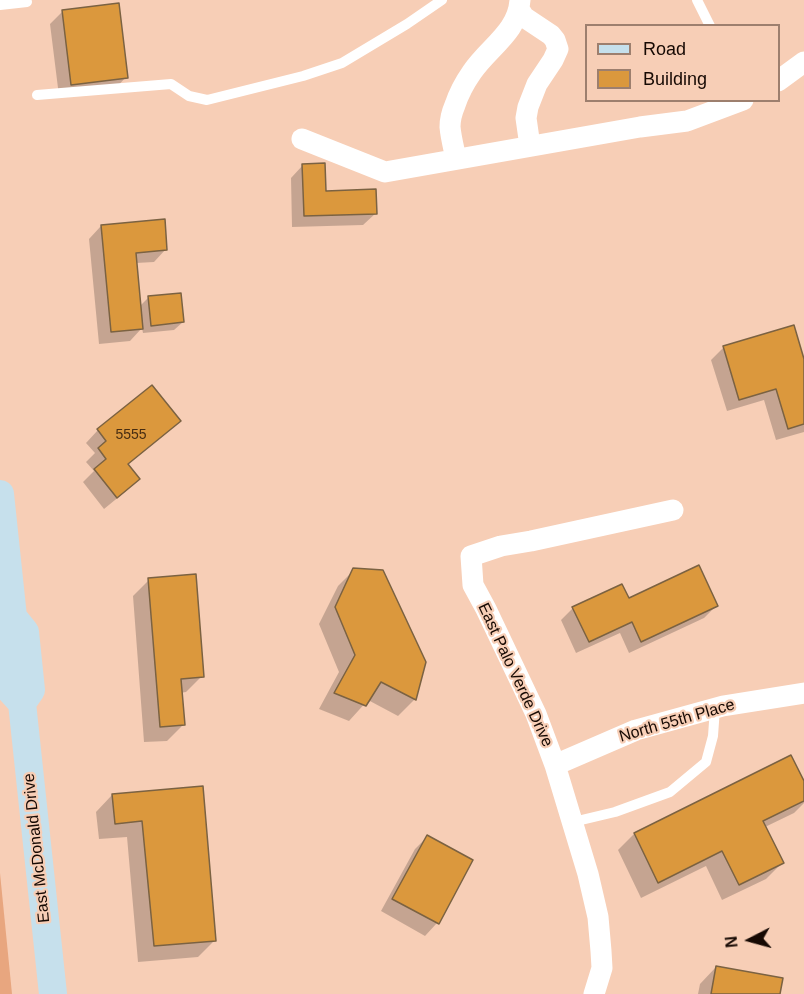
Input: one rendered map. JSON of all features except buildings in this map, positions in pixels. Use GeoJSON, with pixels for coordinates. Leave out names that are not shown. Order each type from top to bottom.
{"type":"FeatureCollection","features":[{"type":"Feature","properties":{"kind":"street"},"geometry":{"type":"LineString","coordinates":[[520,5],[524,17],[551,35],[558,50],[537,84],[528,107],[526,118],[530,146]]}},
{"type":"Feature","properties":{"kind":"street"},"geometry":{"type":"LineString","coordinates":[[456,159],[450,126],[459,93],[472,71],[504,37],[514,22],[520,5]]}},
{"type":"Feature","properties":{"kind":"street"},"geometry":{"type":"LineString","coordinates":[[780,80],[804,62]]}},
{"type":"Feature","properties":{"kind":"street"},"geometry":{"type":"LineString","coordinates":[[302,138],[385,172],[640,127],[687,121],[737,102]]}},
{"type":"Feature","properties":{"kind":"street","name":"East McDonald Drive"},"geometry":{"type":"LineString","coordinates":[[0,494],[13,617],[5,636],[10,690],[22,703],[52,994]]}},
{"type":"Feature","properties":{"kind":"street","name":"East Palo Verde Drive"},"geometry":{"type":"LineString","coordinates":[[594,994],[602,969],[598,917],[588,874],[555,765],[536,714],[473,585],[471,556],[501,546],[673,510]]}},
{"type":"Feature","properties":{"kind":"street","name":"North 55th Place"},"geometry":{"type":"LineString","coordinates":[[555,765],[636,730],[715,708],[804,693]]}},
{"type":"Feature","properties":{"kind":"lane"},"geometry":{"type":"LineString","coordinates":[[37,95],[171,84],[189,96],[207,100],[303,76],[342,63],[442,0]]}},
{"type":"Feature","properties":{"kind":"lane"},"geometry":{"type":"LineString","coordinates":[[696,0],[709,24]]}},
{"type":"Feature","properties":{"kind":"lane"},"geometry":{"type":"LineString","coordinates":[[0,5],[27,2]]}},
{"type":"Feature","properties":{"kind":"lane"},"geometry":{"type":"LineString","coordinates":[[573,822],[615,812],[670,792],[706,762],[713,736],[715,708]]}},
{"type":"Feature","properties":{"kind":"shaded area"},"geometry":{"type":"Polygon","coordinates":[[[0,873],[12,994],[0,994],[0,873]]]}}]}
